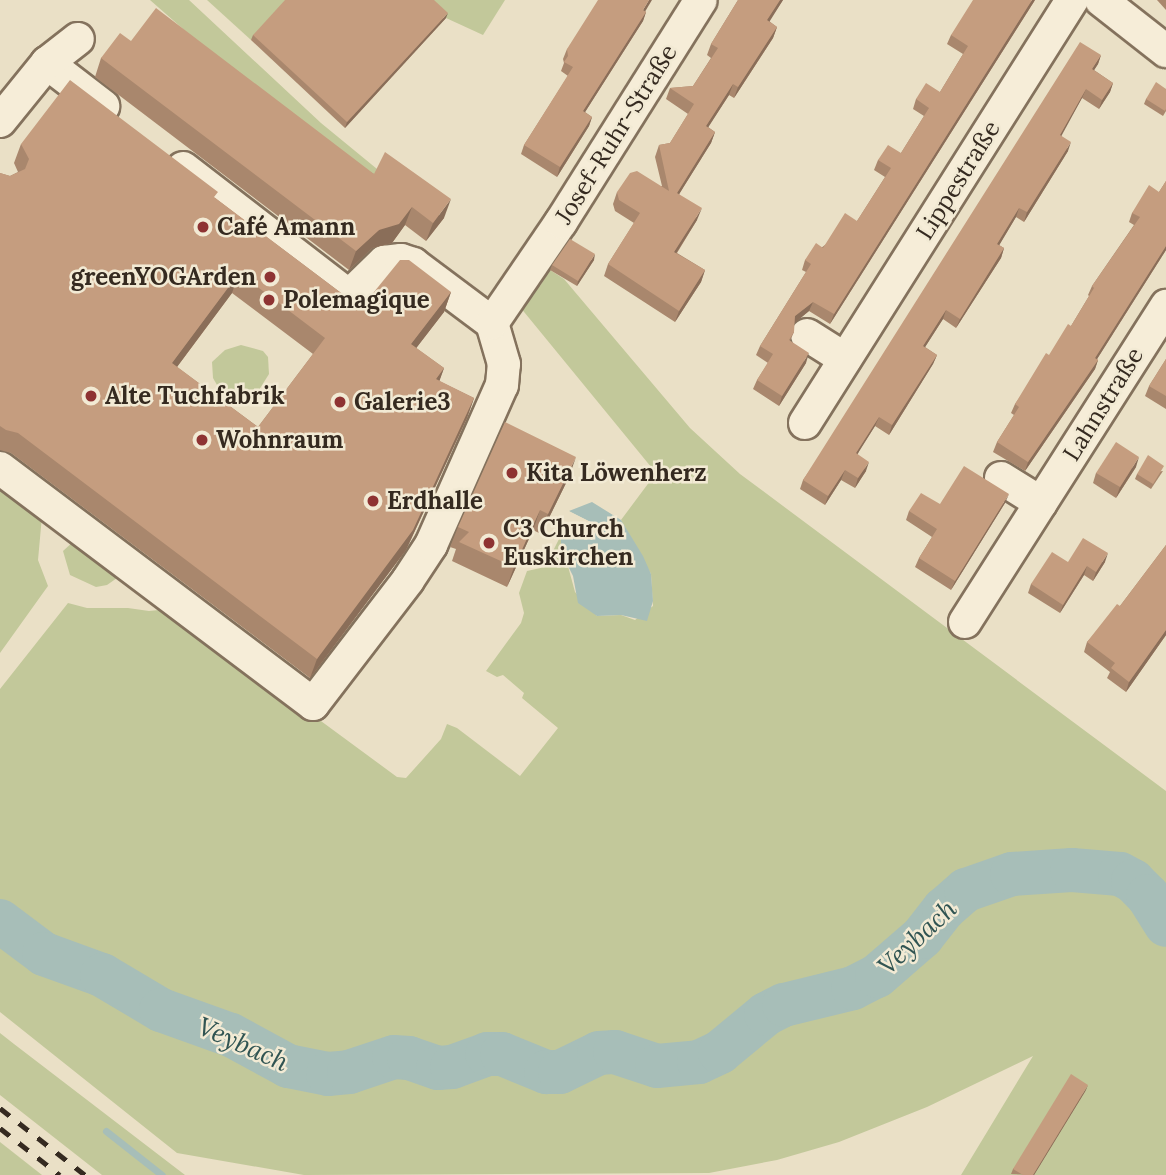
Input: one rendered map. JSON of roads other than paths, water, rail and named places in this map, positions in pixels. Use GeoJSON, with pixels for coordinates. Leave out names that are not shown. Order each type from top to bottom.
{"type":"FeatureCollection","features":[{"type":"Feature","properties":{"kind":"street","name":"Josef-Ruhr-Straße"},"geometry":{"type":"LineString","coordinates":[[492,323],[701,0]]}},
{"type":"Feature","properties":{"kind":"street","name":"Lippestraße"},"geometry":{"type":"LineString","coordinates":[[805,423],[1072,0]]}},
{"type":"Feature","properties":{"kind":"street"},"geometry":{"type":"LineString","coordinates":[[1101,0],[1166,51]]}},
{"type":"Feature","properties":{"kind":"street"},"geometry":{"type":"LineString","coordinates":[[0,121],[47,63],[78,39]]}},
{"type":"Feature","properties":{"kind":"street"},"geometry":{"type":"LineString","coordinates":[[47,63],[131,128]]}},
{"type":"Feature","properties":{"kind":"street"},"geometry":{"type":"LineString","coordinates":[[0,468],[313,704],[401,590],[431,545],[502,385],[504,364],[492,323],[413,264],[401,260],[384,262],[349,296],[163,153]]}},
{"type":"Feature","properties":{"kind":"street","name":"Lahnstraße"},"geometry":{"type":"LineString","coordinates":[[965,622],[1166,306]]}},
{"type":"Feature","properties":{"kind":"street"},"geometry":{"type":"LineString","coordinates":[[807,335],[845,359]]}},
{"type":"Feature","properties":{"kind":"street"},"geometry":{"type":"LineString","coordinates":[[1001,478],[1041,503]]}},
{"type":"Feature","properties":{"kind":"water"},"geometry":{"type":"Polygon","coordinates":[[[592,502],[621,520],[643,556],[651,574],[653,601],[647,621],[621,615],[597,616],[578,603],[573,576],[561,552],[561,524],[592,540],[598,526],[569,511],[592,502]]]}},
{"type":"Feature","properties":{"kind":"waterway","name":"Veybach"},"geometry":{"type":"LineString","coordinates":[[0,921],[44,954],[102,975],[161,1010],[231,1035],[288,1066],[328,1074],[349,1072],[394,1057],[409,1058],[438,1068],[452,1067],[487,1054],[502,1054],[546,1072],[560,1072],[599,1053],[615,1052],[657,1066],[699,1062],[720,1052],[766,1014],[784,1005],[853,988],[877,976],[922,937],[944,909],[966,890],[1012,874],[1072,870],[1120,874],[1133,881],[1148,896],[1166,925]]}},
{"type":"Feature","properties":{"kind":"waterway"},"geometry":{"type":"LineString","coordinates":[[106,1131],[162,1175]]}},
{"type":"Feature","properties":{"kind":"railway"},"geometry":{"type":"LineString","coordinates":[[0,1108],[85,1175]]}},
{"type":"Feature","properties":{"kind":"railway"},"geometry":{"type":"LineString","coordinates":[[0,1128],[60,1175]]}},
{"type":"Feature","properties":{"kind":"place","name":"Café Amann"},"geometry":{"type":"Point","coordinates":[203,227]}},
{"type":"Feature","properties":{"kind":"place","name":"greenYOGArden"},"geometry":{"type":"Point","coordinates":[270,277]}},
{"type":"Feature","properties":{"kind":"place","name":"Polemagique"},"geometry":{"type":"Point","coordinates":[269,300]}},
{"type":"Feature","properties":{"kind":"place","name":"Alte Tuchfabrik"},"geometry":{"type":"Point","coordinates":[91,396]}},
{"type":"Feature","properties":{"kind":"place","name":"Galerie3"},"geometry":{"type":"Point","coordinates":[340,402]}},
{"type":"Feature","properties":{"kind":"place","name":"Wohnraum"},"geometry":{"type":"Point","coordinates":[202,440]}},
{"type":"Feature","properties":{"kind":"place","name":"Kita Löwenherz"},"geometry":{"type":"Point","coordinates":[512,473]}},
{"type":"Feature","properties":{"kind":"place","name":"Erdhalle"},"geometry":{"type":"Point","coordinates":[373,501]}},
{"type":"Feature","properties":{"kind":"place","name":"C3 Church Euskirchen"},"geometry":{"type":"Point","coordinates":[489,543]}}]}
